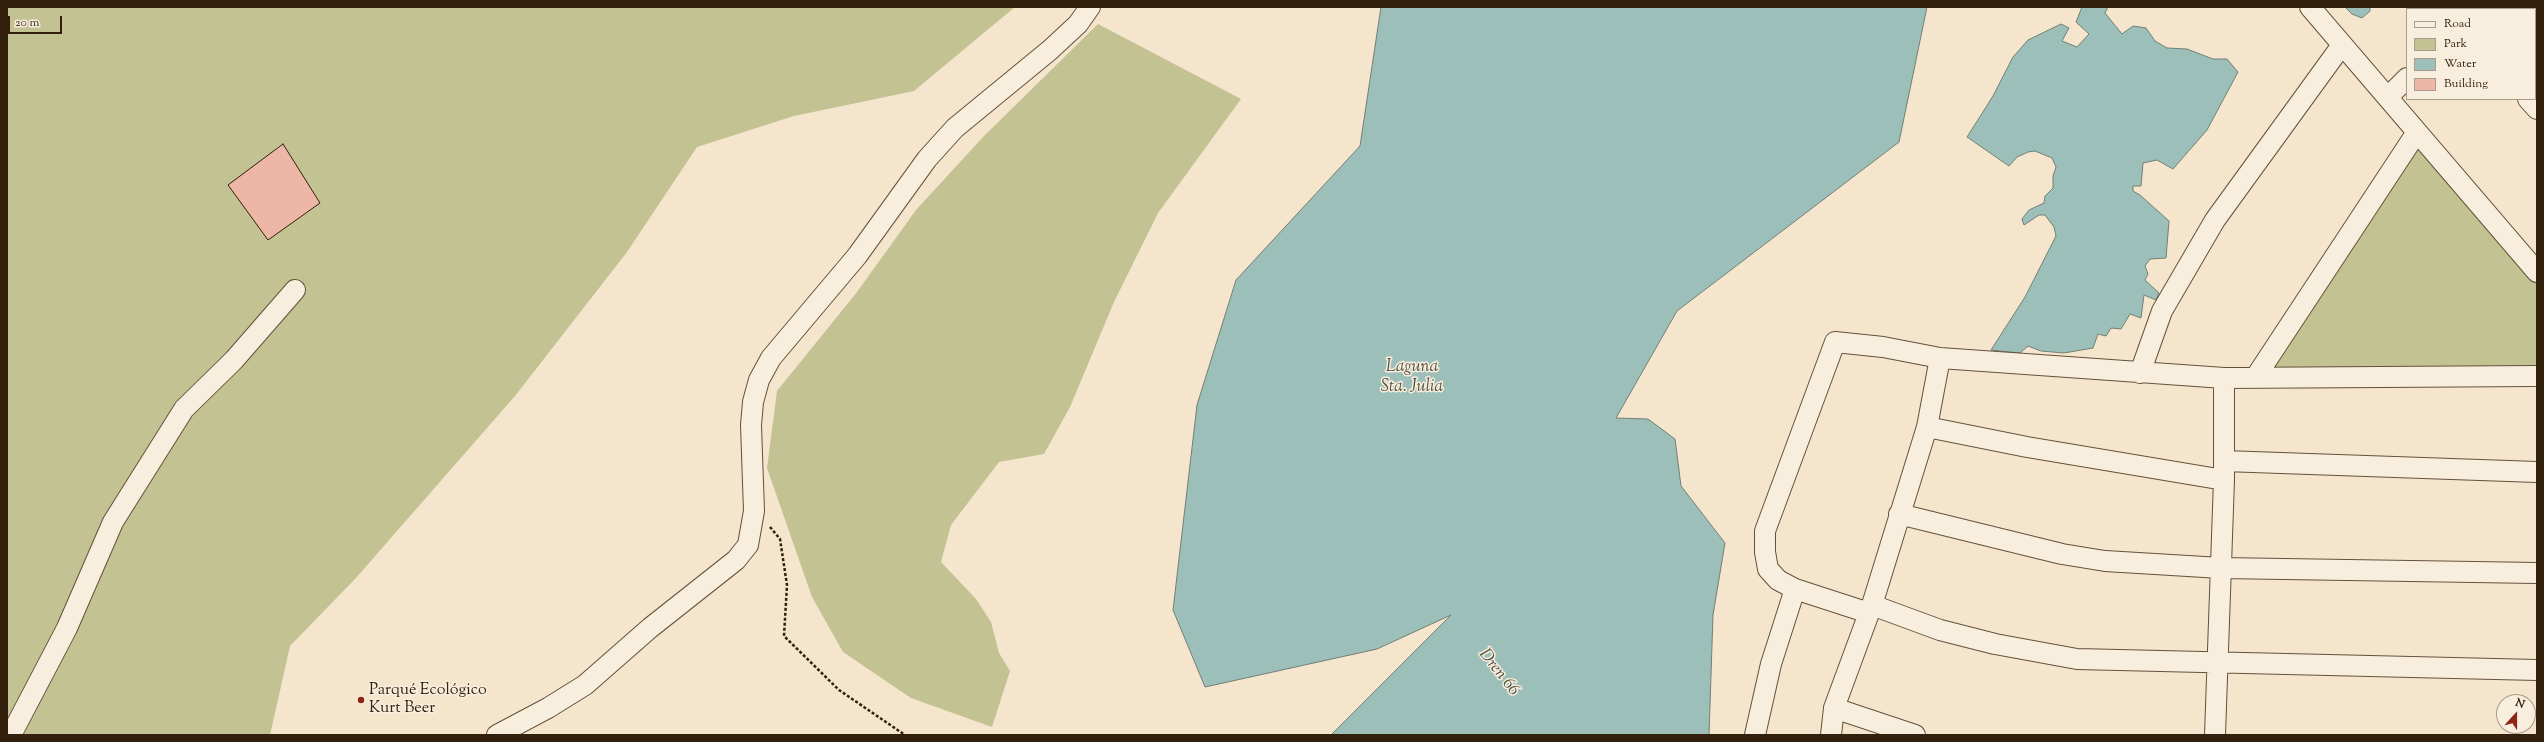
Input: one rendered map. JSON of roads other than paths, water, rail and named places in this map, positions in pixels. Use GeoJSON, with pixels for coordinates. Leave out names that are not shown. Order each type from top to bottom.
{"type":"FeatureCollection","features":[{"type":"Feature","properties":{"kind":"street"},"geometry":{"type":"LineString","coordinates":[[497,735],[548,708],[585,685],[650,628],[736,560],[748,545],[754,511],[751,425],[753,402],[759,380],[771,358],[853,262],[927,159],[955,128],[1044,56],[1078,24],[1090,7]]}},
{"type":"Feature","properties":{"kind":"street"},"geometry":{"type":"LineString","coordinates":[[2310,7],[2537,272]]}},
{"type":"Feature","properties":{"kind":"street"},"geometry":{"type":"LineString","coordinates":[[2140,373],[2162,311],[2216,220],[2342,45]]}},
{"type":"Feature","properties":{"kind":"street"},"geometry":{"type":"LineString","coordinates":[[2388,98],[2406,79]]}},
{"type":"Feature","properties":{"kind":"street"},"geometry":{"type":"LineString","coordinates":[[2529,100],[2537,109]]}},
{"type":"Feature","properties":{"kind":"street"},"geometry":{"type":"LineString","coordinates":[[2255,378],[2417,132]]}},
{"type":"Feature","properties":{"kind":"street"},"geometry":{"type":"LineString","coordinates":[[11,735],[67,628],[113,522],[184,409],[234,360],[295,290]]}},
{"type":"Feature","properties":{"kind":"street"},"geometry":{"type":"LineString","coordinates":[[2537,376],[2224,378],[1940,358],[1883,347],[1835,342],[1765,531],[1765,552],[1768,569],[1778,580],[1795,589],[1995,644],[2077,659],[2537,670]]}},
{"type":"Feature","properties":{"kind":"street"},"geometry":{"type":"LineString","coordinates":[[1831,735],[1834,708],[1871,609],[1927,427],[1940,358]]}},
{"type":"Feature","properties":{"kind":"street"},"geometry":{"type":"LineString","coordinates":[[2215,735],[2224,480],[2224,378]]}},
{"type":"Feature","properties":{"kind":"street"},"geometry":{"type":"LineString","coordinates":[[1927,427],[2027,447],[2224,480]]}},
{"type":"Feature","properties":{"kind":"street"},"geometry":{"type":"LineString","coordinates":[[2224,461],[2537,472]]}},
{"type":"Feature","properties":{"kind":"street"},"geometry":{"type":"LineString","coordinates":[[1899,514],[2062,554],[2105,561],[2221,568],[2537,573]]}},
{"type":"Feature","properties":{"kind":"street"},"geometry":{"type":"LineString","coordinates":[[1755,735],[1771,664],[1795,589]]}},
{"type":"Feature","properties":{"kind":"street"},"geometry":{"type":"LineString","coordinates":[[1834,708],[1915,735]]}},
{"type":"Feature","properties":{"kind":"water","name":"Laguna Sta. Julia"},"geometry":{"type":"Polygon","coordinates":[[[1381,7],[1927,7],[1899,142],[1677,311],[1616,418],[1648,419],[1675,439],[1681,486],[1725,543],[1713,615],[1709,735],[1331,735],[1451,615],[1377,649],[1205,687],[1173,610],[1197,405],[1236,280],[1360,146],[1381,7]]]}},
{"type":"Feature","properties":{"kind":"water"},"geometry":{"type":"Polygon","coordinates":[[[2082,7],[2108,7],[2105,13],[2122,34],[2133,26],[2146,28],[2155,41],[2167,48],[2187,49],[2213,59],[2227,59],[2238,72],[2207,130],[2173,169],[2157,160],[2143,163],[2141,186],[2133,186],[2133,191],[2140,195],[2169,221],[2166,258],[2150,259],[2145,266],[2148,274],[2145,280],[2159,293],[2156,300],[2144,295],[2141,318],[2130,314],[2121,329],[2111,328],[2106,336],[2098,334],[2093,348],[2064,353],[2041,351],[2028,346],[2020,353],[1991,350],[2025,297],[2056,236],[2054,227],[2045,215],[2039,215],[2024,225],[2022,219],[2029,210],[2044,203],[2045,196],[2053,188],[2053,176],[2056,167],[2052,158],[2035,151],[2028,152],[2017,157],[2009,166],[1967,137],[1993,96],[2013,57],[2028,40],[2061,24],[2069,28],[2062,41],[2077,47],[2089,34],[2076,22],[2082,7]]]}},
{"type":"Feature","properties":{"kind":"water"},"geometry":{"type":"Polygon","coordinates":[[[2345,7],[2370,7],[2370,11],[2362,18],[2352,14],[2345,7]]]}},
{"type":"Feature","properties":{"kind":"place","name":"Parqué Ecológico Kurt Beer"},"geometry":{"type":"Point","coordinates":[361,700]}},
{"type":"Feature","properties":{"kind":"water label","name":"Dren 66"},"geometry":{"type":"Point","coordinates":[1498,673]}}]}
